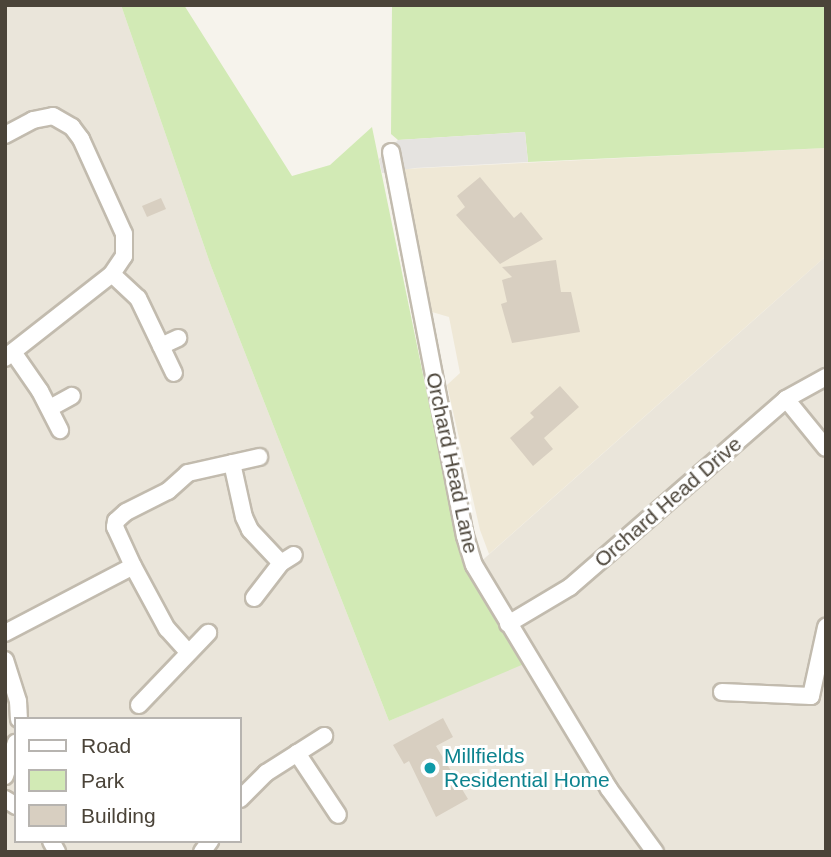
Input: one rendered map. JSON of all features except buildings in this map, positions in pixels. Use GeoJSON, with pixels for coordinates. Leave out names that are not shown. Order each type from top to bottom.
{"type":"FeatureCollection","features":[{"type":"Feature","properties":{"kind":"street"},"geometry":{"type":"LineString","coordinates":[[5,135],[33,120],[53,116],[72,127],[81,139],[124,234],[124,256],[112,274],[9,355],[50,408],[60,430]]}},
{"type":"Feature","properties":{"kind":"street","name":"Orchard Head Lane"},"geometry":{"type":"LineString","coordinates":[[391,152],[465,536],[484,587],[646,848]]}},
{"type":"Feature","properties":{"kind":"street"},"geometry":{"type":"LineString","coordinates":[[112,274],[138,298],[174,373]]}},
{"type":"Feature","properties":{"kind":"street"},"geometry":{"type":"LineString","coordinates":[[161,346],[178,338]]}},
{"type":"Feature","properties":{"kind":"street","name":"Orchard Head Drive"},"geometry":{"type":"LineString","coordinates":[[508,624],[570,587],[786,399],[826,377]]}},
{"type":"Feature","properties":{"kind":"street"},"geometry":{"type":"LineString","coordinates":[[50,408],[72,396]]}},
{"type":"Feature","properties":{"kind":"street"},"geometry":{"type":"LineString","coordinates":[[786,399],[826,448]]}},
{"type":"Feature","properties":{"kind":"street"},"geometry":{"type":"LineString","coordinates":[[188,652],[167,629],[133,566],[115,527],[118,517],[168,491],[188,473],[259,457]]}},
{"type":"Feature","properties":{"kind":"street"},"geometry":{"type":"LineString","coordinates":[[233,463],[244,517],[250,530],[287,559],[254,598]]}},
{"type":"Feature","properties":{"kind":"street"},"geometry":{"type":"LineString","coordinates":[[5,633],[133,566]]}},
{"type":"Feature","properties":{"kind":"street"},"geometry":{"type":"LineString","coordinates":[[722,692],[811,696],[826,627]]}},
{"type":"Feature","properties":{"kind":"street"},"geometry":{"type":"LineString","coordinates":[[139,705],[174,672],[188,652],[208,633]]}},
{"type":"Feature","properties":{"kind":"street"},"geometry":{"type":"LineString","coordinates":[[5,660],[18,701],[19,717]]}},
{"type":"Feature","properties":{"kind":"street"},"geometry":{"type":"LineString","coordinates":[[242,797],[266,773],[324,736]]}},
{"type":"Feature","properties":{"kind":"street"},"geometry":{"type":"LineString","coordinates":[[5,776],[14,749]]}},
{"type":"Feature","properties":{"kind":"street"},"geometry":{"type":"LineString","coordinates":[[297,753],[338,815]]}},
{"type":"Feature","properties":{"kind":"shaded area"},"geometry":{"type":"Polygon","coordinates":[[[5,5],[121,5],[211,266],[389,721],[524,663],[468,573],[826,256],[826,852],[5,852],[5,5]]]}},
{"type":"Feature","properties":{"kind":"shaded area"},"geometry":{"type":"Polygon","coordinates":[[[525,132],[528,162],[415,168],[382,173],[379,159],[398,140],[525,132]]]}},
{"type":"Feature","properties":{"kind":"shaded area"},"geometry":{"type":"Polygon","coordinates":[[[826,148],[826,256],[489,554],[480,530],[447,385],[460,373],[449,317],[432,312],[403,169],[826,148]]]}},
{"type":"Feature","properties":{"kind":"green space"},"geometry":{"type":"Polygon","coordinates":[[[121,5],[184,5],[292,176],[330,165],[372,127],[461,559],[524,664],[389,721],[211,266],[121,5]]]}},
{"type":"Feature","properties":{"kind":"green space"},"geometry":{"type":"Polygon","coordinates":[[[392,5],[826,5],[826,148],[528,162],[525,132],[398,140],[391,134],[392,5]]]}},
{"type":"Feature","properties":{"kind":"place","name":"Millfields Residential Home"},"geometry":{"type":"Point","coordinates":[430,768]}}]}
